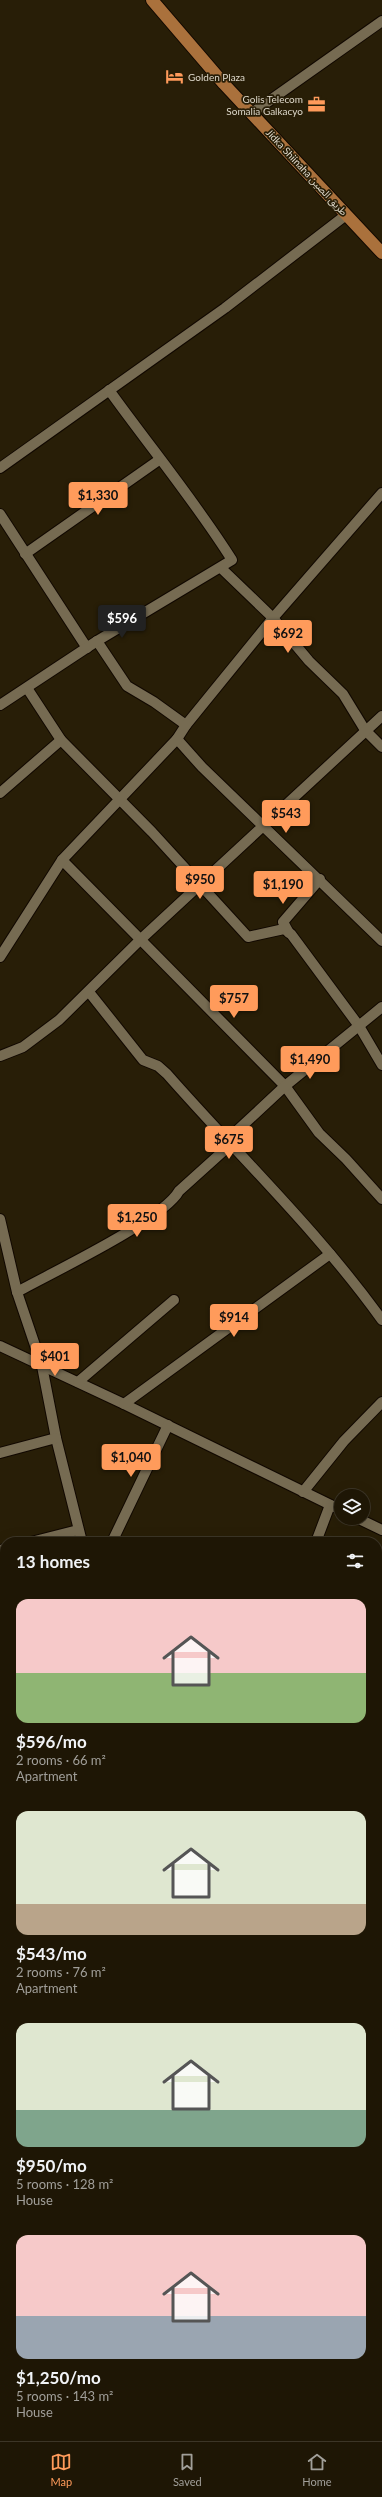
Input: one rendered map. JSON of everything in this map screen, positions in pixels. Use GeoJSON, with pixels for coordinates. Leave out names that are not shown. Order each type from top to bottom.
{"type":"FeatureCollection","features":[{"type":"Feature","properties":{"kind":"main road","name":"Jidka Shiinaha طريق الصين"},"geometry":{"type":"LineString","coordinates":[[152,0],[252,113],[346,216],[382,253]]}},
{"type":"Feature","properties":{"kind":"street"},"geometry":{"type":"LineString","coordinates":[[252,113],[382,21]]}},
{"type":"Feature","properties":{"kind":"street"},"geometry":{"type":"LineString","coordinates":[[0,468],[225,308],[346,216]]}},
{"type":"Feature","properties":{"kind":"street"},"geometry":{"type":"LineString","coordinates":[[0,705],[97,641],[221,568],[232,560],[207,520],[159,460],[109,390]]}},
{"type":"Feature","properties":{"kind":"street"},"geometry":{"type":"LineString","coordinates":[[25,554],[159,460]]}},
{"type":"Feature","properties":{"kind":"street"},"geometry":{"type":"LineString","coordinates":[[0,956],[62,860],[177,739],[186,725],[273,618],[382,493]]}},
{"type":"Feature","properties":{"kind":"street"},"geometry":{"type":"LineString","coordinates":[[0,514],[87,648]]}},
{"type":"Feature","properties":{"kind":"street"},"geometry":{"type":"LineString","coordinates":[[221,568],[273,618],[309,662],[343,694],[365,730],[382,747]]}},
{"type":"Feature","properties":{"kind":"street"},"geometry":{"type":"LineString","coordinates":[[97,641],[127,686],[154,702],[186,725]]}},
{"type":"Feature","properties":{"kind":"street"},"geometry":{"type":"LineString","coordinates":[[27,688],[61,740],[152,832],[199,886],[248,937],[284,929],[291,934]]}},
{"type":"Feature","properties":{"kind":"street"},"geometry":{"type":"LineString","coordinates":[[0,1056],[23,1047],[59,1020],[140,940],[263,827],[365,730],[382,716]]}},
{"type":"Feature","properties":{"kind":"street"},"geometry":{"type":"LineString","coordinates":[[177,739],[202,767],[263,827],[320,879],[382,941]]}},
{"type":"Feature","properties":{"kind":"street"},"geometry":{"type":"LineString","coordinates":[[0,793],[61,740]]}},
{"type":"Feature","properties":{"kind":"street"},"geometry":{"type":"LineString","coordinates":[[62,860],[285,1086],[319,1133],[346,1159],[382,1199]]}},
{"type":"Feature","properties":{"kind":"street"},"geometry":{"type":"LineString","coordinates":[[320,879],[283,922],[359,1026],[381,1063]]}},
{"type":"Feature","properties":{"kind":"street"},"geometry":{"type":"LineString","coordinates":[[89,992],[144,1060],[158,1066],[167,1074],[228,1143],[294,1210],[382,1320]]}},
{"type":"Feature","properties":{"kind":"street"},"geometry":{"type":"LineString","coordinates":[[17,1292],[149,1219],[174,1200],[179,1191],[285,1086],[382,1007]]}},
{"type":"Feature","properties":{"kind":"street"},"geometry":{"type":"LineString","coordinates":[[0,1219],[17,1292],[42,1366],[56,1438],[80,1537]]}},
{"type":"Feature","properties":{"kind":"street"},"geometry":{"type":"LineString","coordinates":[[124,1404],[330,1254]]}},
{"type":"Feature","properties":{"kind":"street"},"geometry":{"type":"LineString","coordinates":[[78,1382],[174,1300]]}},
{"type":"Feature","properties":{"kind":"street"},"geometry":{"type":"LineString","coordinates":[[0,1346],[168,1425],[334,1507]]}},
{"type":"Feature","properties":{"kind":"street"},"geometry":{"type":"LineString","coordinates":[[303,1492],[344,1441],[382,1402]]}},
{"type":"Feature","properties":{"kind":"street"},"geometry":{"type":"LineString","coordinates":[[115,1537],[168,1425]]}},
{"type":"Feature","properties":{"kind":"street"},"geometry":{"type":"LineString","coordinates":[[0,1453],[56,1438]]}},
{"type":"Feature","properties":{"kind":"street"},"geometry":{"type":"LineString","coordinates":[[318,1537],[330,1505]]}},
{"type":"Feature","properties":{"kind":"street"},"geometry":{"type":"LineString","coordinates":[[370,1523],[381,1528]]}},
{"type":"Feature","properties":{"kind":"street"},"geometry":{"type":"LineString","coordinates":[[51,1537],[78,1530]]}},
{"type":"Feature","properties":{"kind":"place","name":"Golden Plaza"},"geometry":{"type":"Point","coordinates":[175,77]}},
{"type":"Feature","properties":{"kind":"place","name":"Golis Telecom Somalia Galkacyo"},"geometry":{"type":"Point","coordinates":[316,105]}}]}
